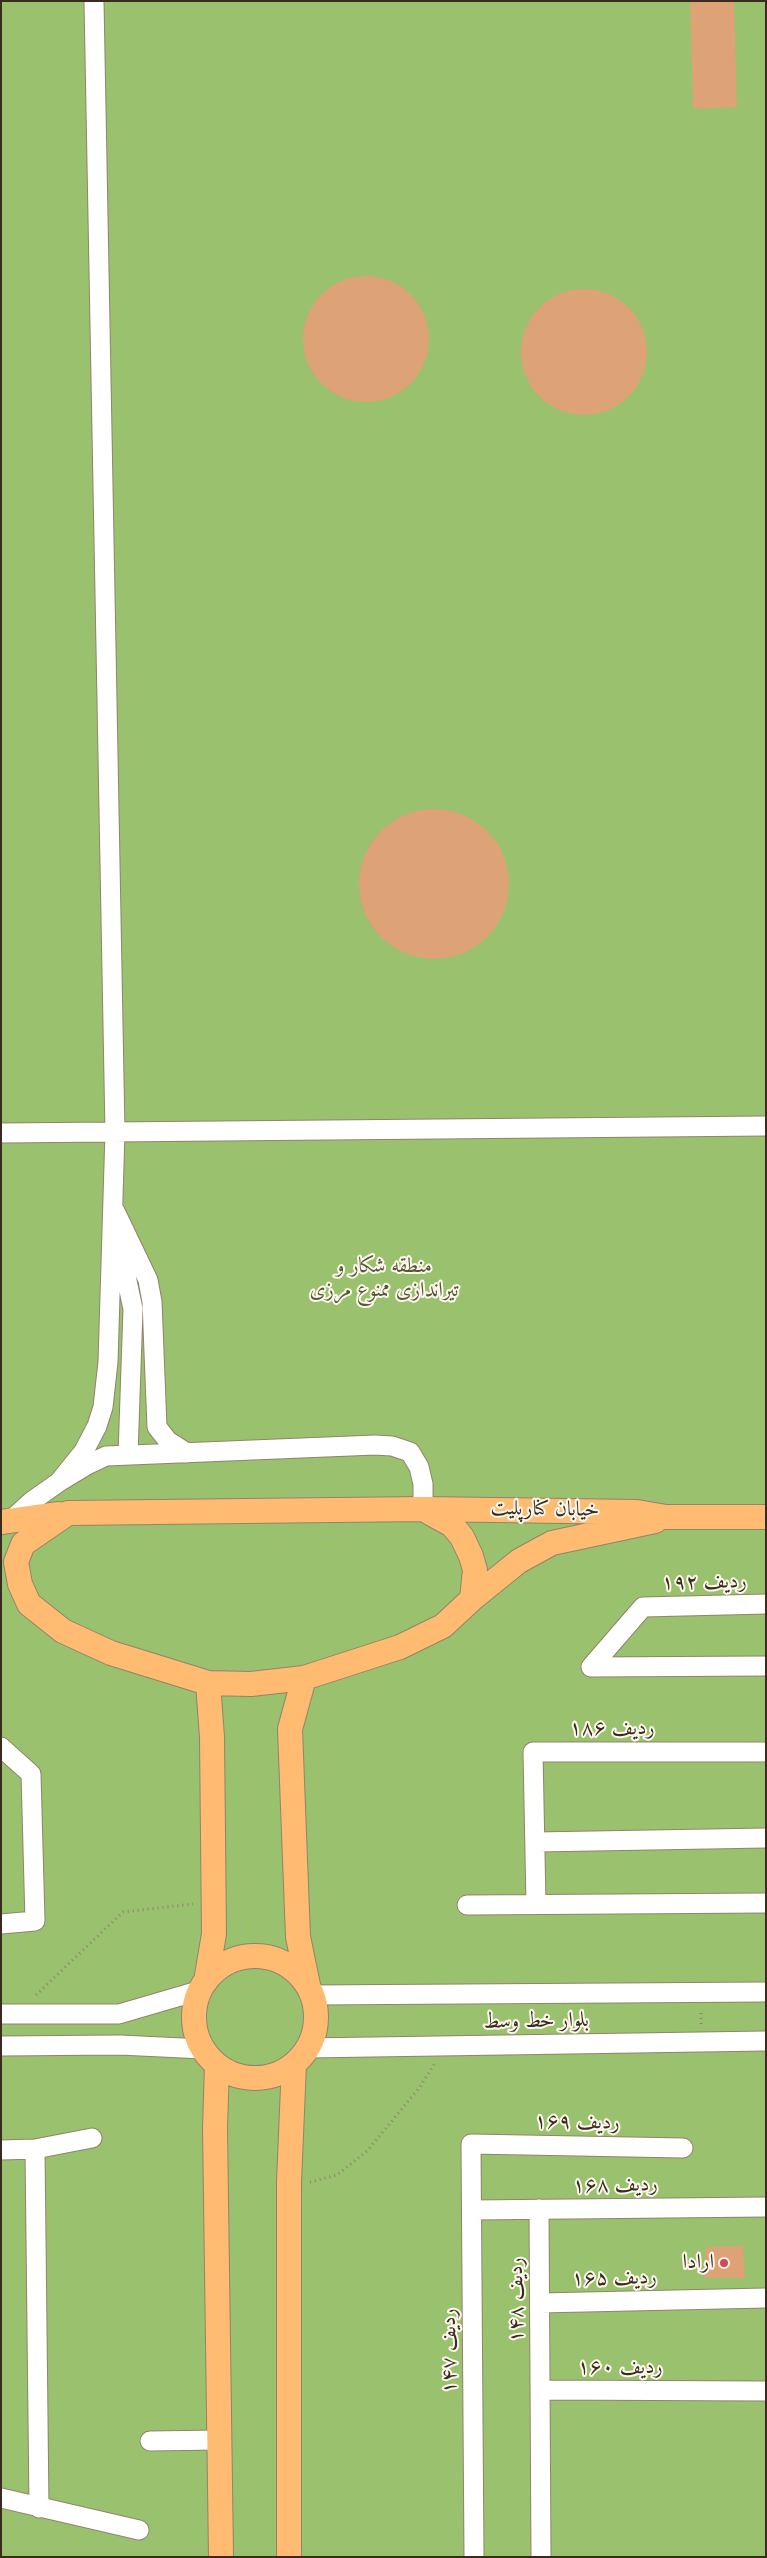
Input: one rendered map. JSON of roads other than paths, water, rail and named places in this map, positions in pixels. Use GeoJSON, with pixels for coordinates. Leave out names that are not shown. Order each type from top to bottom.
{"type":"FeatureCollection","features":[{"type":"Feature","properties":{"kind":"main road","name":"خیابان کنارپلیت"},"geometry":{"type":"LineString","coordinates":[[68,1513],[423,1509],[637,1512],[666,1518],[766,1517]]}},
{"type":"Feature","properties":{"kind":"main road"},"geometry":{"type":"LineString","coordinates":[[423,1509],[452,1525],[462,1537],[471,1556],[474,1570],[472,1599]]}},
{"type":"Feature","properties":{"kind":"main road"},"geometry":{"type":"LineString","coordinates":[[6,1521],[68,1513]]}},
{"type":"Feature","properties":{"kind":"main road"},"geometry":{"type":"LineString","coordinates":[[29,1604],[20,1584],[16,1562],[23,1544],[68,1513]]}},
{"type":"Feature","properties":{"kind":"main road","name":"خیابان کنارپلیت"},"geometry":{"type":"LineString","coordinates":[[29,1604],[63,1631],[111,1653],[208,1683],[251,1684],[304,1678],[400,1647],[443,1626],[518,1561],[552,1544],[666,1518]]}},
{"type":"Feature","properties":{"kind":"main road"},"geometry":{"type":"LineString","coordinates":[[1,1589],[29,1604]]}},
{"type":"Feature","properties":{"kind":"main road"},"geometry":{"type":"LineString","coordinates":[[289,2557],[289,2182],[301,2056],[315,2031],[316,2013],[298,1936],[290,1729],[304,1678]]}},
{"type":"Feature","properties":{"kind":"main road"},"geometry":{"type":"LineString","coordinates":[[208,1683],[212,1737],[214,1934],[203,1985],[195,2010],[195,2030],[210,2057],[214,2128],[221,2557]]}},
{"type":"Feature","properties":{"kind":"main road"},"geometry":{"type":"LineString","coordinates":[[203,1985],[226,1964],[250,1956],[267,1957],[283,1962],[297,1972],[310,1990]]}},
{"type":"Feature","properties":{"kind":"main road"},"geometry":{"type":"LineString","coordinates":[[210,2057],[235,2074],[256,2078],[276,2074],[301,2056]]}},
{"type":"Feature","properties":{"kind":"street"},"geometry":{"type":"LineString","coordinates":[[59,1482],[84,1451],[97,1426],[103,1407],[108,1362],[115,1132],[94,1]]}},
{"type":"Feature","properties":{"kind":"street"},"geometry":{"type":"LineString","coordinates":[[1,1133],[766,1126]]}},
{"type":"Feature","properties":{"kind":"street"},"geometry":{"type":"LineString","coordinates":[[113,1205],[149,1287],[152,1302],[156,1427],[168,1441],[187,1453]]}},
{"type":"Feature","properties":{"kind":"street"},"geometry":{"type":"LineString","coordinates":[[113,1205],[123,1273],[133,1309],[128,1456]]}},
{"type":"Feature","properties":{"kind":"street"},"geometry":{"type":"LineString","coordinates":[[6,1521],[59,1482],[106,1456],[375,1445],[392,1446],[410,1452],[419,1467],[423,1484],[423,1509]]}},
{"type":"Feature","properties":{"kind":"street","name":"ردیف ۱۹۲"},"geometry":{"type":"LineString","coordinates":[[766,1604],[643,1607],[591,1667],[766,1666]]}},
{"type":"Feature","properties":{"kind":"street"},"geometry":{"type":"LineString","coordinates":[[1,1747],[31,1774],[35,1921],[1,1924]]}},
{"type":"Feature","properties":{"kind":"street","name":"ردیف ۱۸۶"},"geometry":{"type":"LineString","coordinates":[[536,1842],[532,1752],[766,1752]]}},
{"type":"Feature","properties":{"kind":"street"},"geometry":{"type":"LineString","coordinates":[[536,1904],[536,1842],[766,1838]]}},
{"type":"Feature","properties":{"kind":"street"},"geometry":{"type":"LineString","coordinates":[[467,1905],[766,1903]]}},
{"type":"Feature","properties":{"kind":"street"},"geometry":{"type":"LineString","coordinates":[[8,2014],[120,2014],[203,1985]]}},
{"type":"Feature","properties":{"kind":"street","name":"بلوار خط وسط"},"geometry":{"type":"LineString","coordinates":[[310,1990],[766,1992]]}},
{"type":"Feature","properties":{"kind":"street","name":"بلوار خط وسط"},"geometry":{"type":"LineString","coordinates":[[301,2056],[446,2046],[766,2041]]}},
{"type":"Feature","properties":{"kind":"street"},"geometry":{"type":"LineString","coordinates":[[1,2046],[120,2045],[210,2057]]}},
{"type":"Feature","properties":{"kind":"street"},"geometry":{"type":"LineString","coordinates":[[1,2150],[35,2149],[92,2138]]}},
{"type":"Feature","properties":{"kind":"street","name":"ردیف ۱۶۹"},"geometry":{"type":"LineString","coordinates":[[471,2144],[683,2148]]}},
{"type":"Feature","properties":{"kind":"street","name":"ردیف ۱۴۷"},"geometry":{"type":"LineString","coordinates":[[471,2144],[474,2557]]}},
{"type":"Feature","properties":{"kind":"street"},"geometry":{"type":"LineString","coordinates":[[35,2149],[39,2508]]}},
{"type":"Feature","properties":{"kind":"street","name":"ردیف ۱۶۸"},"geometry":{"type":"LineString","coordinates":[[472,2210],[766,2207]]}},
{"type":"Feature","properties":{"kind":"street","name":"ردیف ۱۴۸"},"geometry":{"type":"LineString","coordinates":[[539,2209],[541,2557]]}},
{"type":"Feature","properties":{"kind":"street","name":"ردیف ۱۶۵"},"geometry":{"type":"LineString","coordinates":[[540,2303],[766,2298]]}},
{"type":"Feature","properties":{"kind":"street","name":"ردیف ۱۶۰"},"geometry":{"type":"LineString","coordinates":[[540,2390],[766,2391]]}},
{"type":"Feature","properties":{"kind":"street"},"geometry":{"type":"LineString","coordinates":[[150,2441],[219,2440]]}},
{"type":"Feature","properties":{"kind":"street"},"geometry":{"type":"LineString","coordinates":[[1,2498],[139,2530]]}},
{"type":"Feature","properties":{"kind":"place","name":"ارادا"},"geometry":{"type":"Point","coordinates":[724,2263]}},
{"type":"Feature","properties":{"kind":"park label","name":"منطقه شکار و تیراندازی ممنوع مرزی"},"geometry":{"type":"Point","coordinates":[384,1279]}}]}
